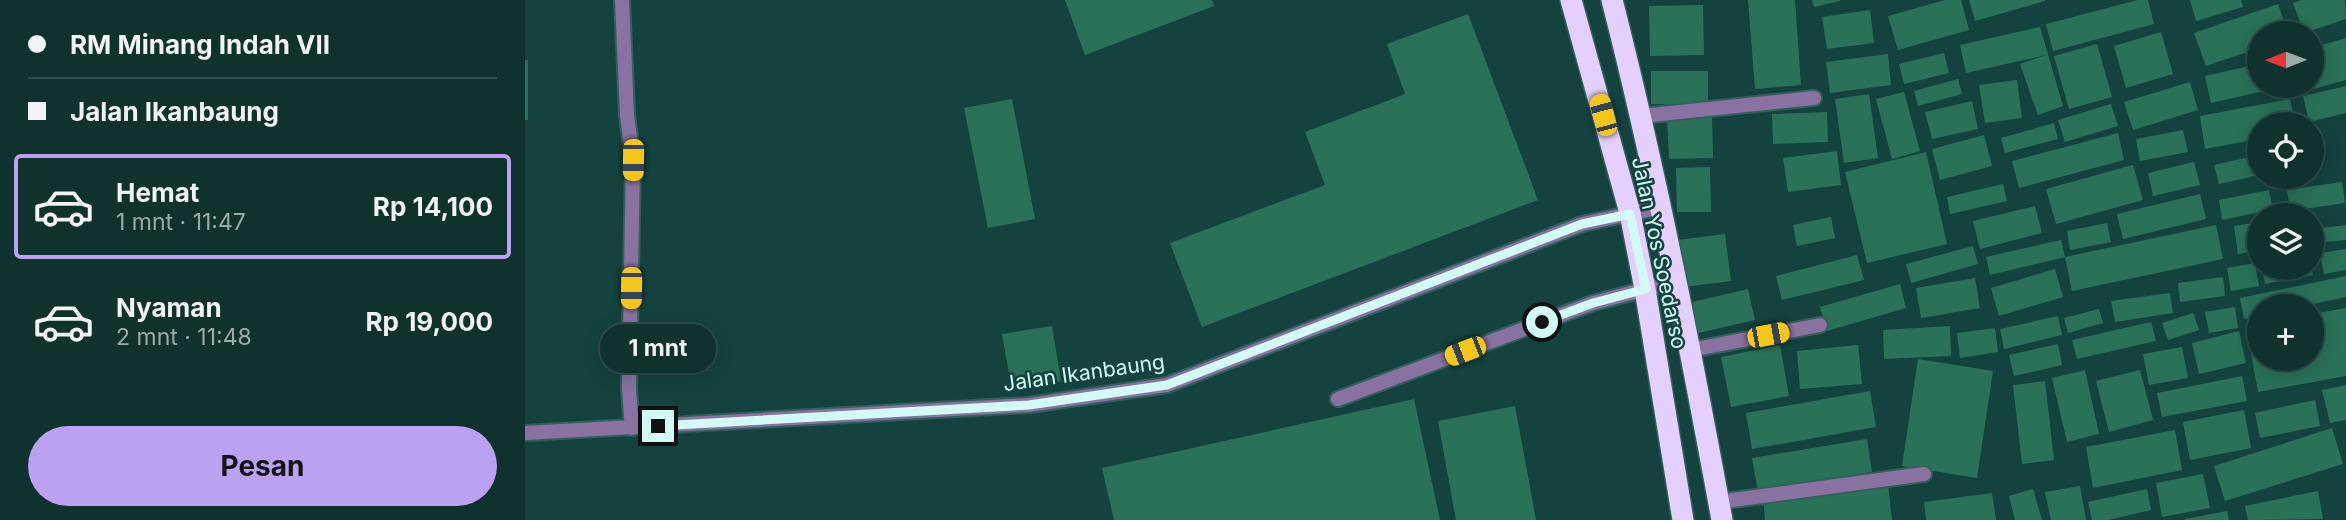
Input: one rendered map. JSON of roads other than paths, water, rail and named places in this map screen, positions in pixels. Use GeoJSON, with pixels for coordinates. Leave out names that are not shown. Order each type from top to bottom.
{"type":"FeatureCollection","features":[{"type":"Feature","properties":{"kind":"highway","name":"Jalan Yos Soedarso"},"geometry":{"type":"LineString","coordinates":[[1571,0],[1630,214],[1646,289],[1683,520]]}},
{"type":"Feature","properties":{"kind":"highway","name":"Jalan Yos Soedarso"},"geometry":{"type":"LineString","coordinates":[[1612,0],[1642,116],[1691,350],[1720,511]]}},
{"type":"Feature","properties":{"kind":"street"},"geometry":{"type":"LineString","coordinates":[[622,0],[627,115],[633,160],[629,390],[632,428]]}},
{"type":"Feature","properties":{"kind":"street"},"geometry":{"type":"LineString","coordinates":[[1642,116],[1814,98]]}},
{"type":"Feature","properties":{"kind":"street","name":"Jalan Ikanbaung"},"geometry":{"type":"LineString","coordinates":[[525,433],[1029,405],[1167,385],[1582,224],[1661,206]]}},
{"type":"Feature","properties":{"kind":"street"},"geometry":{"type":"LineString","coordinates":[[1338,399],[1593,303],[1676,281]]}},
{"type":"Feature","properties":{"kind":"street"},"geometry":{"type":"LineString","coordinates":[[1691,350],[1820,325]]}},
{"type":"Feature","properties":{"kind":"street"},"geometry":{"type":"LineString","coordinates":[[1720,511],[1924,474]]}}]}
